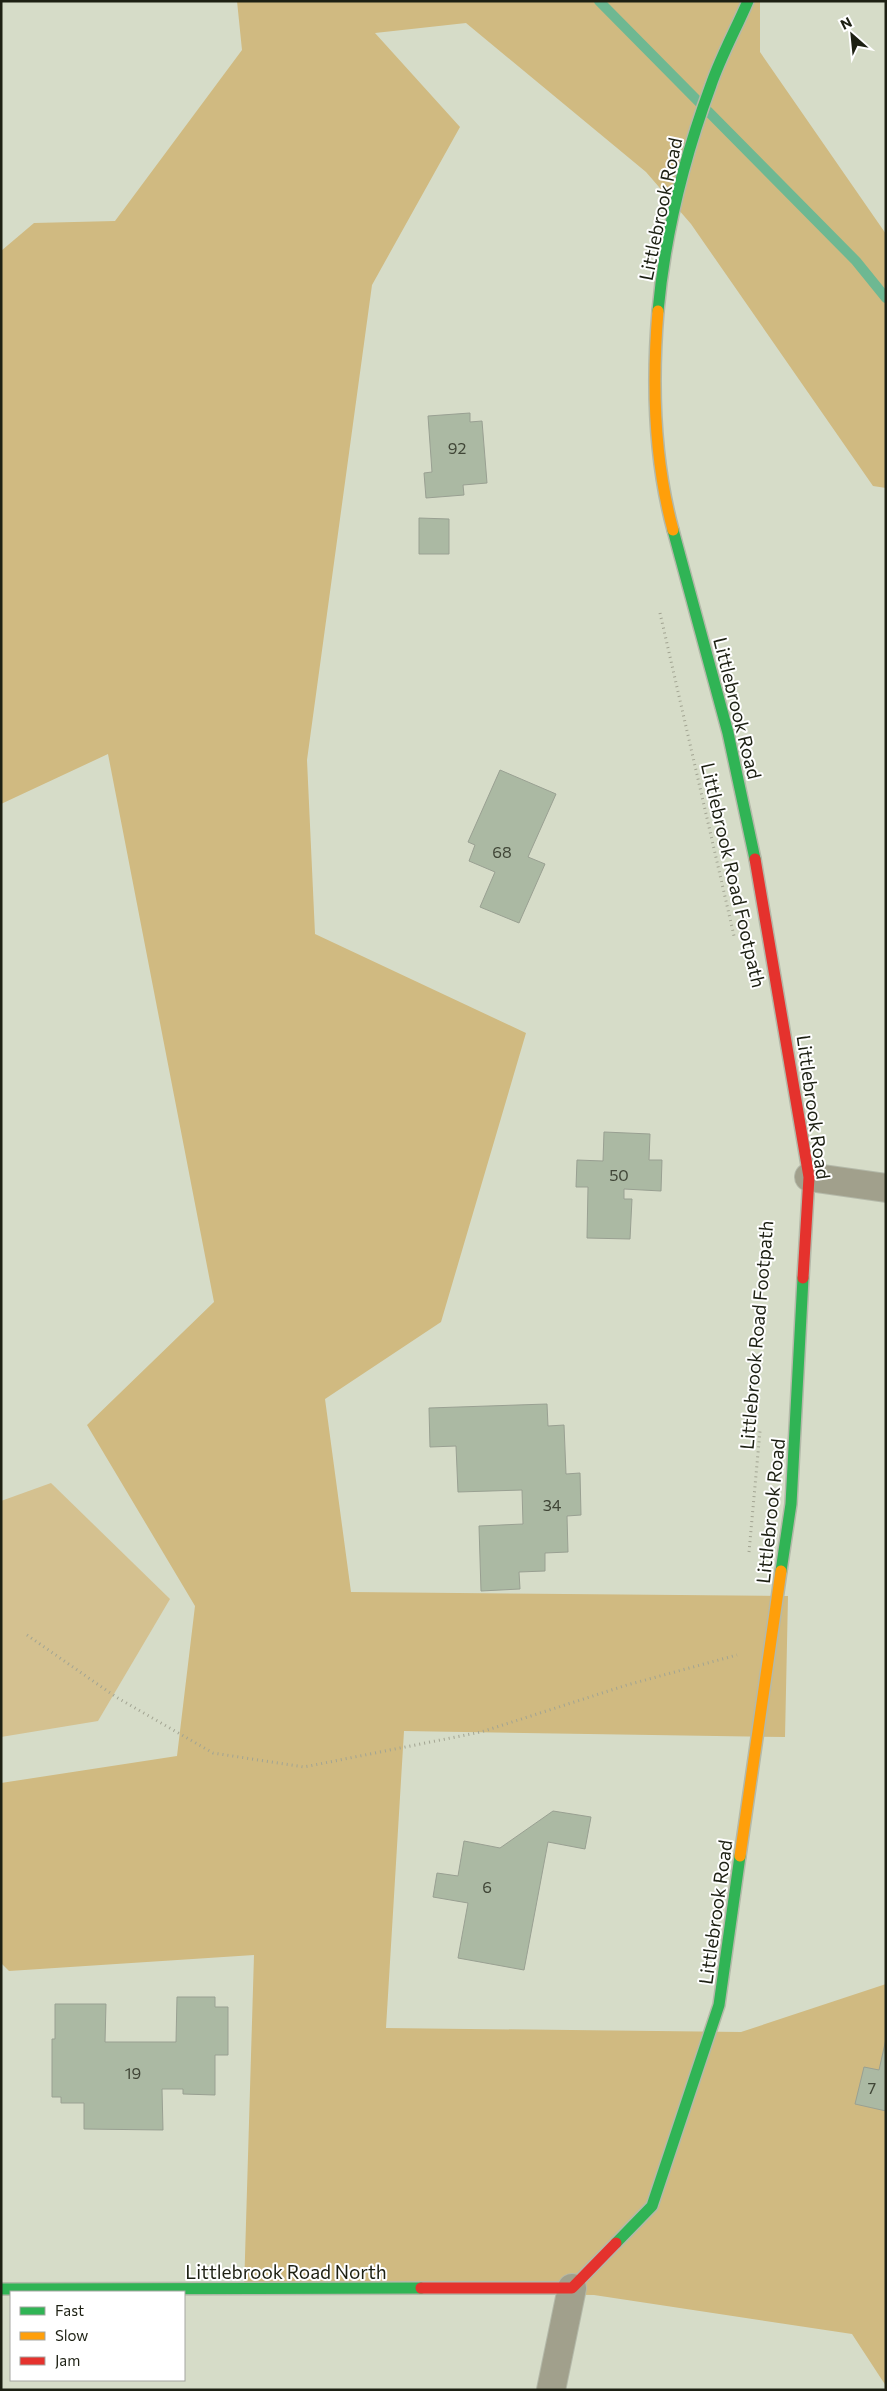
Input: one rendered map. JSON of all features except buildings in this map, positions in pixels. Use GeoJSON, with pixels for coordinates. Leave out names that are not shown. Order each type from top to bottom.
{"type":"FeatureCollection","features":[{"type":"Feature","properties":{"kind":"street","name":"Littlebrook Road"},"geometry":{"type":"LineString","coordinates":[[572,2288],[652,2206],[719,2006],[792,1504],[809,1177],[759,875],[728,733],[671,524],[658,437],[655,351],[662,265],[682,172],[710,84],[748,1]]}},
{"type":"Feature","properties":{"kind":"street"},"geometry":{"type":"LineString","coordinates":[[809,1177],[886,1188]]}},
{"type":"Feature","properties":{"kind":"street"},"geometry":{"type":"LineString","coordinates":[[551,2390],[572,2288]]}},
{"type":"Feature","properties":{"kind":"street","name":"Littlebrook Road North"},"geometry":{"type":"LineString","coordinates":[[1,2289],[572,2288]]}},
{"type":"Feature","properties":{"kind":"path","name":"Littlebrook Road Footpath"},"geometry":{"type":"LineString","coordinates":[[660,612],[736,945]]}},
{"type":"Feature","properties":{"kind":"path","name":"Littlebrook Road Footpath"},"geometry":{"type":"LineString","coordinates":[[749,1558],[761,1424]]}},
{"type":"Feature","properties":{"kind":"path"},"geometry":{"type":"LineString","coordinates":[[27,1635],[116,1697],[212,1753],[304,1767],[482,1732],[627,1685],[771,1646]]}},
{"type":"Feature","properties":{"kind":"shaded area"},"geometry":{"type":"Polygon","coordinates":[[[237,1],[760,1],[760,52],[886,234],[886,488],[873,486],[691,224],[646,172],[466,23],[375,33],[460,127],[372,285],[307,760],[315,934],[526,1033],[441,1322],[325,1399],[351,1592],[788,1596],[785,1737],[404,1731],[386,2028],[741,2032],[886,1984],[886,2386],[852,2334],[594,2295],[244,2290],[254,1955],[9,1971],[1,1963],[1,1783],[177,1756],[195,1606],[87,1425],[214,1302],[108,754],[1,804],[1,251],[34,223],[115,221],[242,50],[237,1]]]}},
{"type":"Feature","properties":{"kind":"shaded area"},"geometry":{"type":"Polygon","coordinates":[[[51,1483],[170,1599],[98,1721],[1,1737],[1,1501],[51,1483]]]}},
{"type":"Feature","properties":{"kind":"waterway"},"geometry":{"type":"LineString","coordinates":[[599,1],[856,261],[886,298]]}},
{"type":"Feature","properties":{"kind":"traffic: fast"},"geometry":{"type":"LineString","coordinates":[[658,311],[665,253],[677,196],[692,140],[715,74],[748,1]]}},
{"type":"Feature","properties":{"kind":"traffic: fast"},"geometry":{"type":"LineString","coordinates":[[673,530],[728,733],[755,859]]}},
{"type":"Feature","properties":{"kind":"traffic: fast"},"geometry":{"type":"LineString","coordinates":[[781,1571],[791,1504],[803,1278]]}},
{"type":"Feature","properties":{"kind":"traffic: fast"},"geometry":{"type":"LineString","coordinates":[[616,2243],[652,2206],[719,2005],[740,1856]]}},
{"type":"Feature","properties":{"kind":"traffic: fast"},"geometry":{"type":"LineString","coordinates":[[1,2289],[421,2288]]}},
{"type":"Feature","properties":{"kind":"traffic: slow"},"geometry":{"type":"LineString","coordinates":[[658,311],[655,366],[656,421],[662,476],[673,530]]}},
{"type":"Feature","properties":{"kind":"traffic: slow"},"geometry":{"type":"LineString","coordinates":[[740,1856],[781,1571]]}},
{"type":"Feature","properties":{"kind":"traffic: jam"},"geometry":{"type":"LineString","coordinates":[[755,859],[809,1177],[803,1278]]}},
{"type":"Feature","properties":{"kind":"traffic: jam"},"geometry":{"type":"LineString","coordinates":[[421,2288],[572,2288],[616,2243]]}}]}
